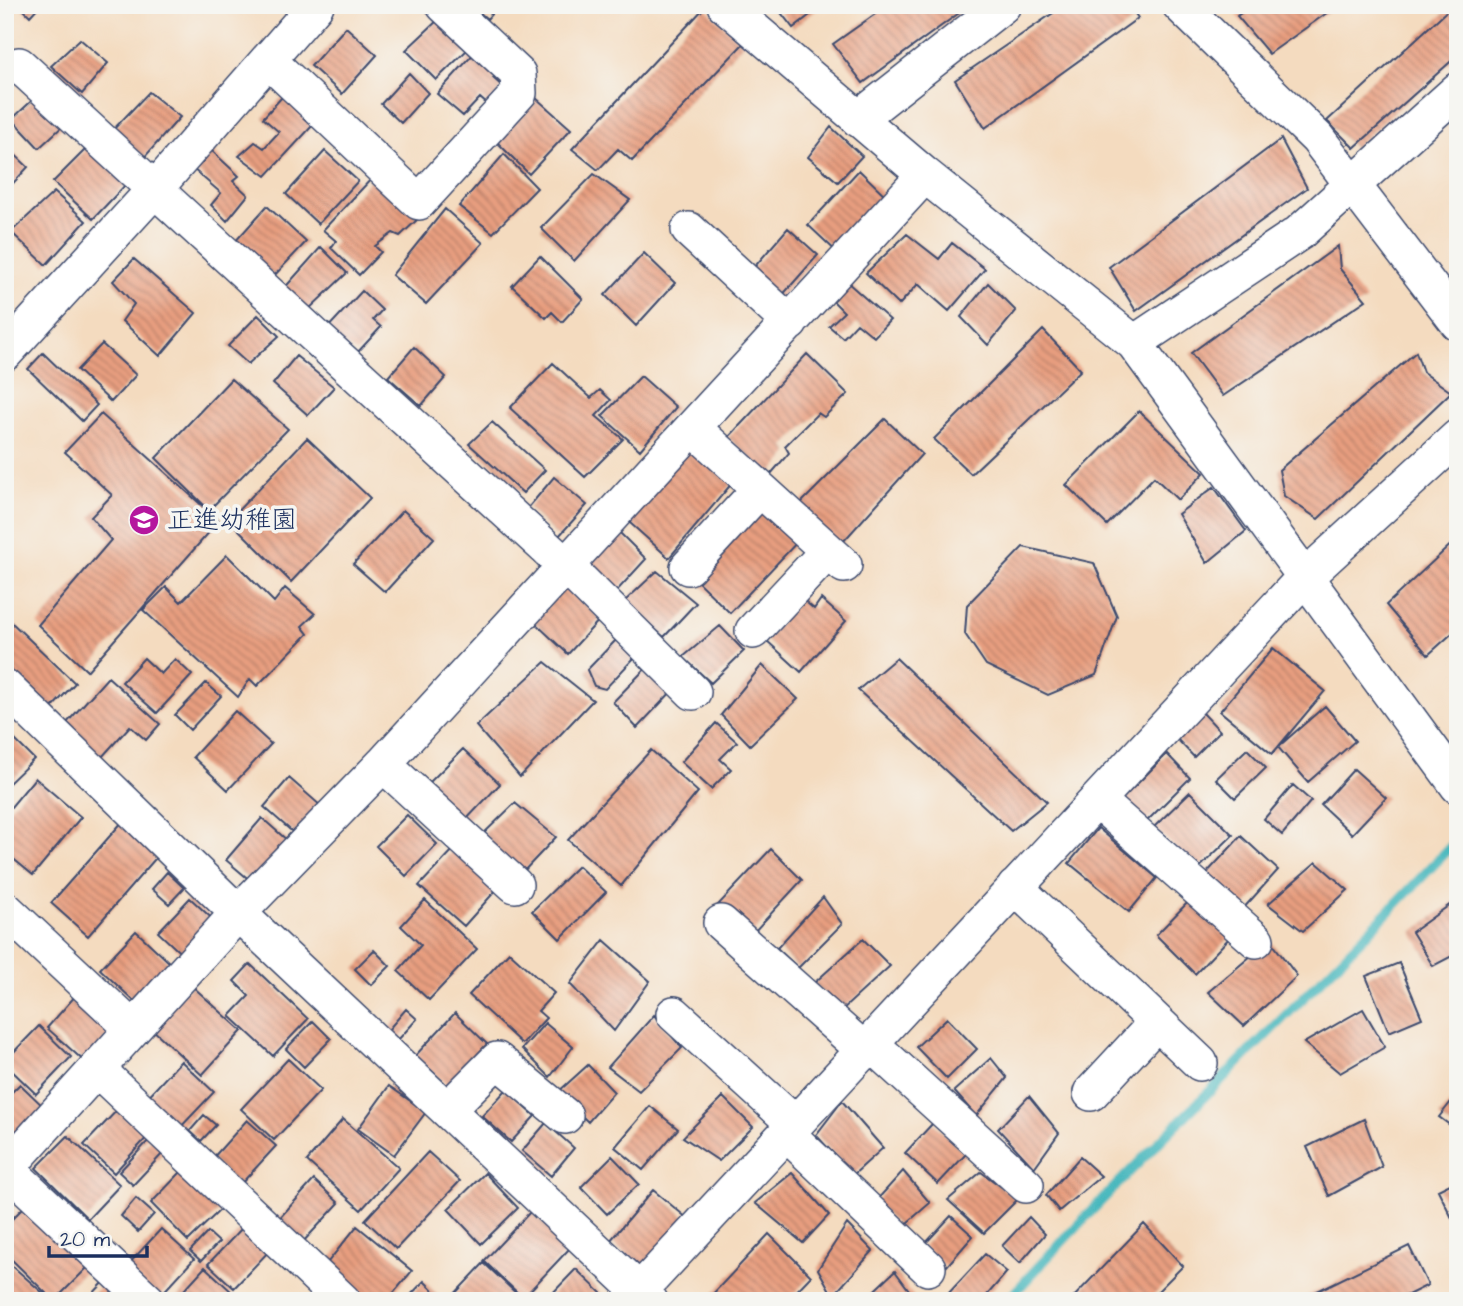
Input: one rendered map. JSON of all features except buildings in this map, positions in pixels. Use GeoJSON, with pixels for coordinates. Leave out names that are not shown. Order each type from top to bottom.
{"type":"FeatureCollection","features":[{"type":"Feature","properties":{"kind":"street"},"geometry":{"type":"LineString","coordinates":[[5,353],[155,189],[316,5]]}},
{"type":"Feature","properties":{"kind":"street"},"geometry":{"type":"LineString","coordinates":[[268,60],[419,202],[519,93],[518,74],[444,5]]}},
{"type":"Feature","properties":{"kind":"street"},"geometry":{"type":"LineString","coordinates":[[726,5],[925,175],[1134,343],[1458,786]]}},
{"type":"Feature","properties":{"kind":"street"},"geometry":{"type":"LineString","coordinates":[[858,119],[1003,5]]}},
{"type":"Feature","properties":{"kind":"street"},"geometry":{"type":"LineString","coordinates":[[1180,5],[1317,138],[1458,323]]}},
{"type":"Feature","properties":{"kind":"street"},"geometry":{"type":"LineString","coordinates":[[19,65],[566,566],[693,692]]}},
{"type":"Feature","properties":{"kind":"street"},"geometry":{"type":"LineString","coordinates":[[1134,343],[1300,233],[1458,90]]}},
{"type":"Feature","properties":{"kind":"street"},"geometry":{"type":"LineString","coordinates":[[148,1301],[6,1168],[238,913],[383,764],[925,175]]}},
{"type":"Feature","properties":{"kind":"street"},"geometry":{"type":"LineString","coordinates":[[688,230],[790,323]]}},
{"type":"Feature","properties":{"kind":"street"},"geometry":{"type":"LineString","coordinates":[[693,428],[836,558],[753,631]]}},
{"type":"Feature","properties":{"kind":"street"},"geometry":{"type":"LineString","coordinates":[[5,687],[640,1297],[791,1128],[1304,578],[1458,437]]}},
{"type":"Feature","properties":{"kind":"street"},"geometry":{"type":"LineString","coordinates":[[688,567],[760,489]]}},
{"type":"Feature","properties":{"kind":"street"},"geometry":{"type":"LineString","coordinates":[[383,764],[515,885]]}},
{"type":"Feature","properties":{"kind":"street"},"geometry":{"type":"LineString","coordinates":[[1097,800],[1256,940]]}},
{"type":"Feature","properties":{"kind":"street"},"geometry":{"type":"LineString","coordinates":[[1015,887],[1200,1063]]}},
{"type":"Feature","properties":{"kind":"street"},"geometry":{"type":"LineString","coordinates":[[5,909],[133,1029]]}},
{"type":"Feature","properties":{"kind":"street"},"geometry":{"type":"LineString","coordinates":[[721,923],[1027,1185]]}},
{"type":"Feature","properties":{"kind":"street"},"geometry":{"type":"LineString","coordinates":[[674,1014],[791,1128],[928,1268]]}},
{"type":"Feature","properties":{"kind":"street"},"geometry":{"type":"LineString","coordinates":[[1091,1093],[1157,1022]]}},
{"type":"Feature","properties":{"kind":"street"},"geometry":{"type":"LineString","coordinates":[[447,1110],[498,1060],[565,1116]]}},
{"type":"Feature","properties":{"kind":"street"},"geometry":{"type":"LineString","coordinates":[[97,1069],[343,1301]]}},
{"type":"Feature","properties":{"kind":"waterway"},"geometry":{"type":"LineString","coordinates":[[1007,1301],[1118,1184],[1458,839]]}},
{"type":"Feature","properties":{"kind":"place","name":"正進幼稚園"},"geometry":{"type":"Point","coordinates":[144,520]}}]}
